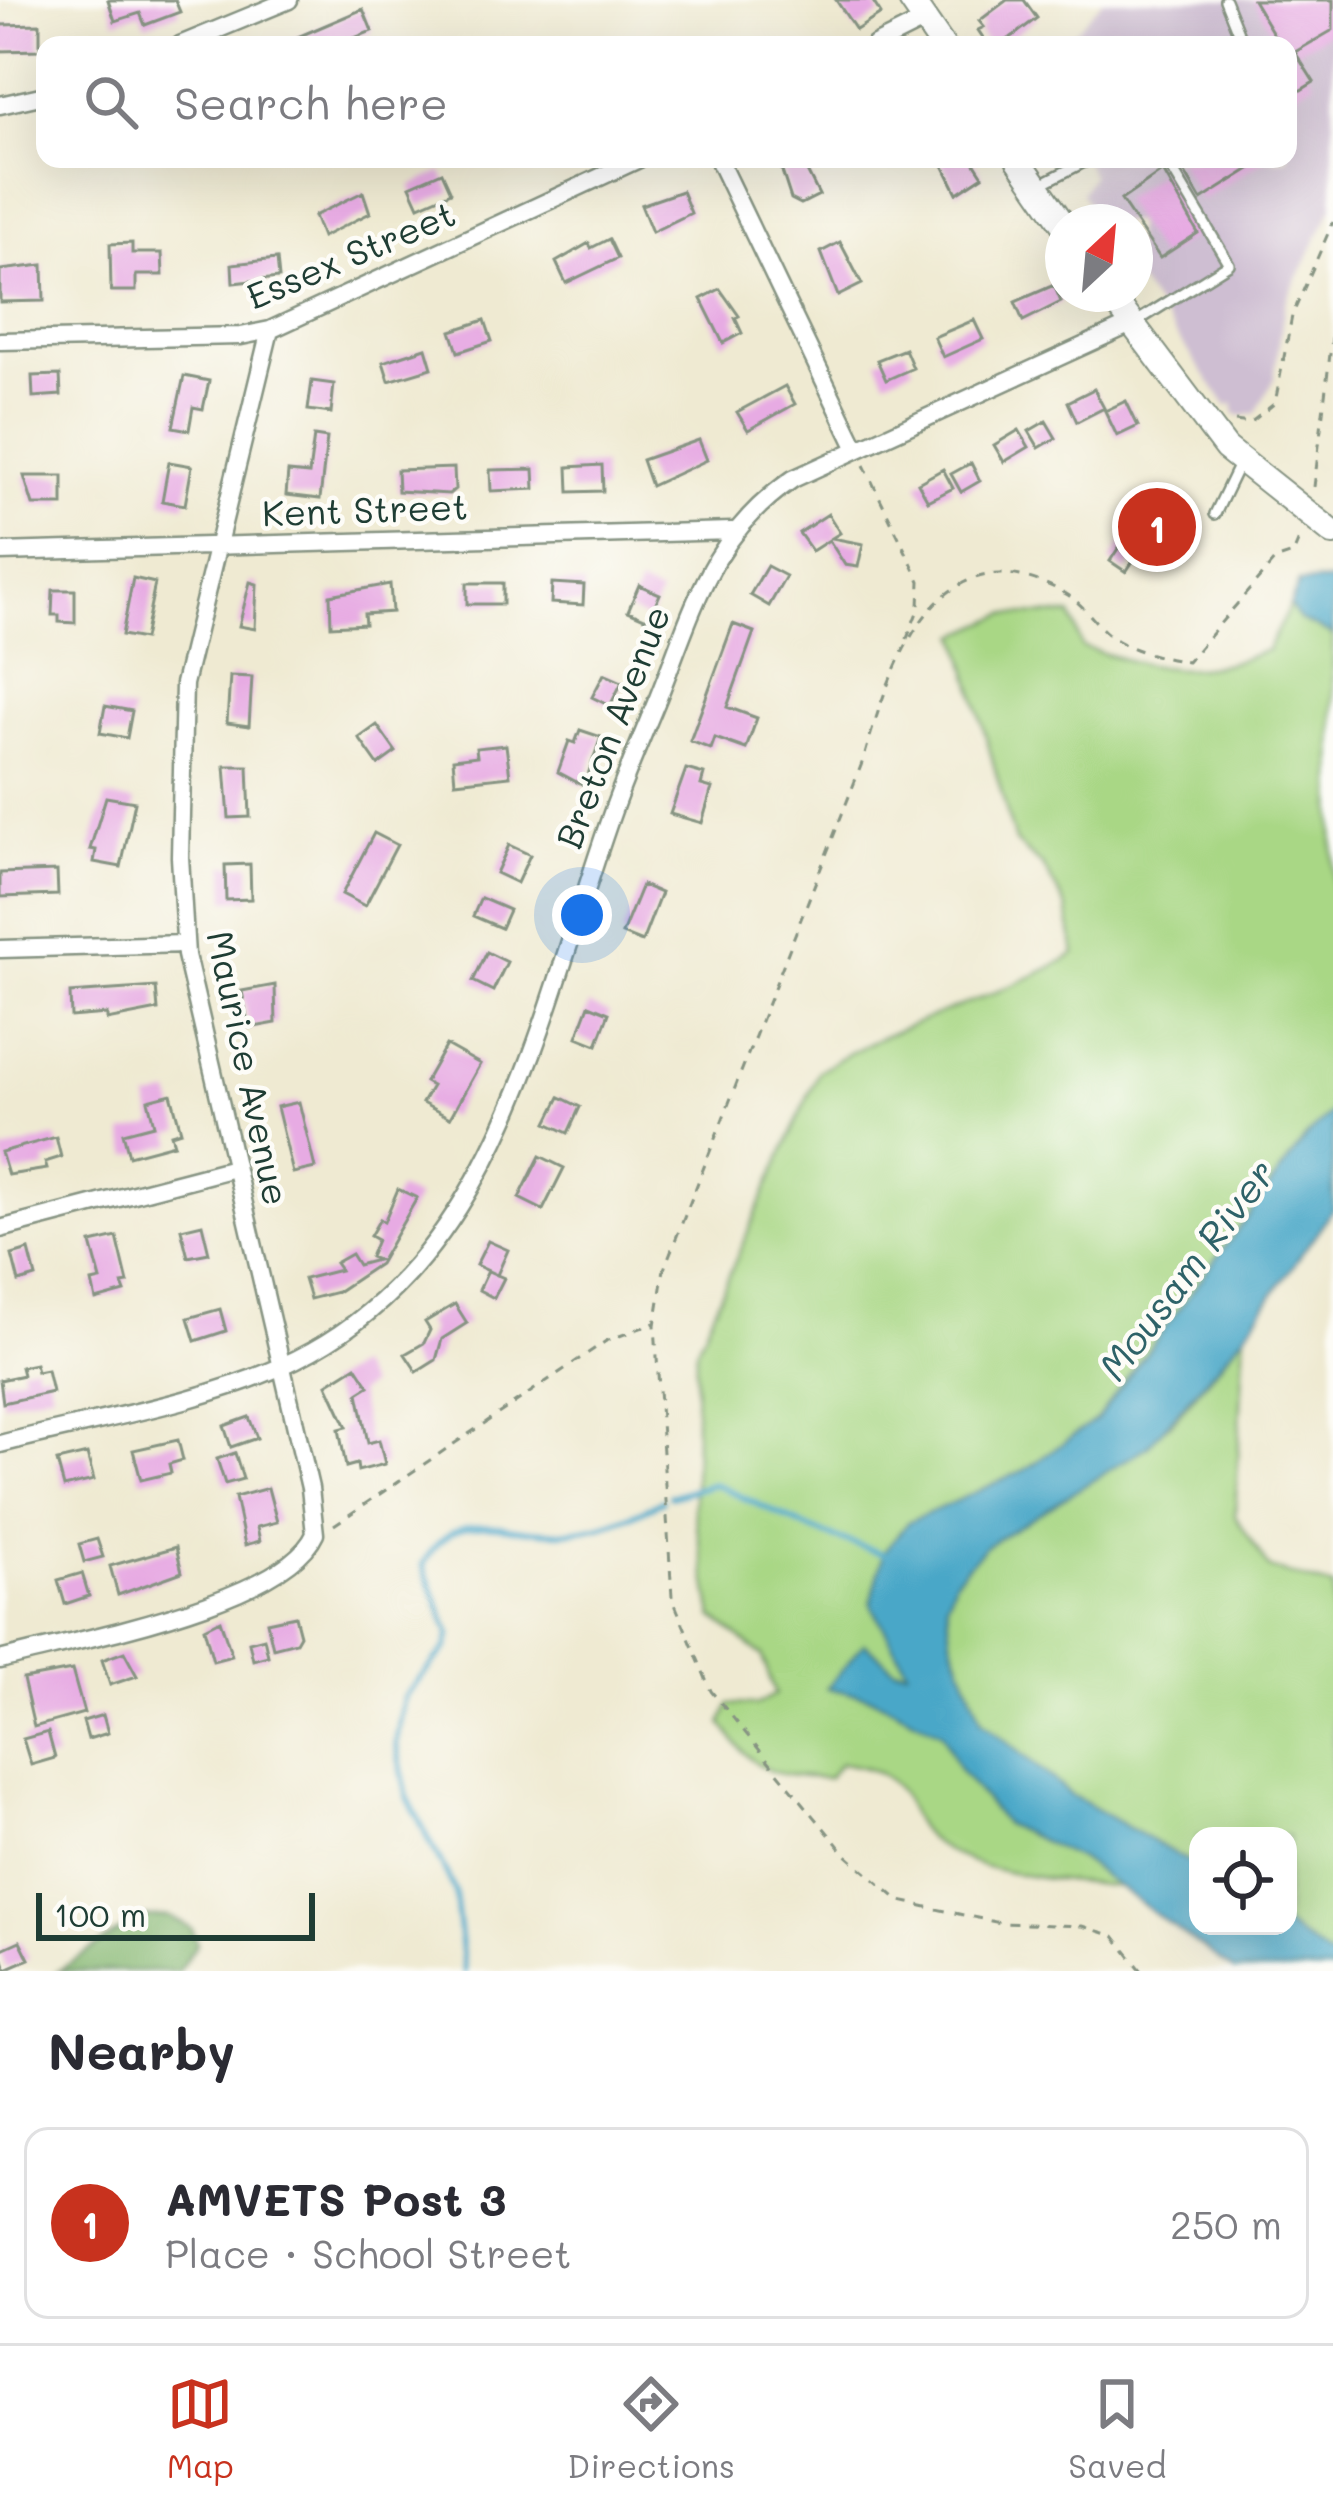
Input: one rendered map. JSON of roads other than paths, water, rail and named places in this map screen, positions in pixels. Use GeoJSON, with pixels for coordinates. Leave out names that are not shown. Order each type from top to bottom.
{"type":"FeatureCollection","features":[{"type":"Feature","properties":{"kind":"street"},"geometry":{"type":"LineString","coordinates":[[241,0],[242,21]]}},
{"type":"Feature","properties":{"kind":"street"},"geometry":{"type":"LineString","coordinates":[[203,36],[289,0]]}},
{"type":"Feature","properties":{"kind":"street"},"geometry":{"type":"LineString","coordinates":[[886,36],[918,10],[936,36]]}},
{"type":"Feature","properties":{"kind":"street"},"geometry":{"type":"LineString","coordinates":[[0,105],[36,97]]}},
{"type":"Feature","properties":{"kind":"street","name":"Essex Street"},"geometry":{"type":"LineString","coordinates":[[0,341],[241,336],[269,331],[620,168]]}},
{"type":"Feature","properties":{"kind":"street"},"geometry":{"type":"LineString","coordinates":[[722,168],[856,447]]}},
{"type":"Feature","properties":{"kind":"street"},"geometry":{"type":"LineString","coordinates":[[1024,168],[1049,204]]}},
{"type":"Feature","properties":{"kind":"street"},"geometry":{"type":"LineString","coordinates":[[1123,312],[1204,422],[1241,460],[1333,533]]}},
{"type":"Feature","properties":{"kind":"street","name":"Breton Avenue"},"geometry":{"type":"LineString","coordinates":[[0,1444],[282,1366],[365,1314],[404,1281],[436,1243],[478,1172],[528,1067],[612,814],[698,599],[732,531],[775,491],[856,447],[1131,324]]}},
{"type":"Feature","properties":{"kind":"street","name":"Maurice Avenue"},"geometry":{"type":"LineString","coordinates":[[0,1660],[249,1589],[290,1568],[315,1534],[310,1489],[185,944],[179,748],[184,684],[269,331]]}},
{"type":"Feature","properties":{"kind":"street","name":"Kent Street"},"geometry":{"type":"LineString","coordinates":[[0,552],[732,531]]}},
{"type":"Feature","properties":{"kind":"street"},"geometry":{"type":"LineString","coordinates":[[0,950],[185,944]]}},
{"type":"Feature","properties":{"kind":"street"},"geometry":{"type":"LineString","coordinates":[[0,1229],[235,1168]]}},
{"type":"Feature","properties":{"kind":"lane"},"geometry":{"type":"LineString","coordinates":[[1225,0],[1239,36]]}},
{"type":"Feature","properties":{"kind":"lane"},"geometry":{"type":"LineString","coordinates":[[1037,186],[1072,168]]}},
{"type":"Feature","properties":{"kind":"lane"},"geometry":{"type":"LineString","coordinates":[[1131,324],[1229,264],[1171,168]]}},
{"type":"Feature","properties":{"kind":"lane"},"geometry":{"type":"LineString","coordinates":[[1215,514],[1241,460]]}},
{"type":"Feature","properties":{"kind":"water"},"geometry":{"type":"Polygon","coordinates":[[[1333,581],[1333,635],[1300,620],[1290,606],[1299,583],[1333,581]]]}},
{"type":"Feature","properties":{"kind":"water"},"geometry":{"type":"Polygon","coordinates":[[[1333,1110],[1333,1209],[1245,1334],[1148,1446],[985,1547],[955,1579],[947,1603],[951,1639],[982,1721],[1071,1795],[1189,1862],[1189,1935],[1297,1934],[1333,1960],[1333,1971],[1234,1971],[1079,1858],[1005,1824],[959,1769],[942,1733],[871,1697],[827,1688],[864,1643],[894,1668],[907,1669],[871,1604],[884,1552],[907,1523],[1025,1470],[1097,1419],[1305,1139],[1333,1110]]]}},
{"type":"Feature","properties":{"kind":"waterway"},"geometry":{"type":"LineString","coordinates":[[671,1496],[714,1484],[815,1531],[887,1555]]}},
{"type":"Feature","properties":{"kind":"waterway"},"geometry":{"type":"LineString","coordinates":[[464,1971],[455,1891],[407,1796],[396,1743],[404,1697],[446,1649],[450,1634],[423,1565],[436,1546],[466,1528],[578,1531],[615,1522],[662,1501]]}},
{"type":"Feature","properties":{"kind":"place","name":"AMVETS Post 3"},"geometry":{"type":"Point","coordinates":[1157,527]}},
{"type":"Feature","properties":{"kind":"water label","name":"Mousam River"},"geometry":{"type":"Point","coordinates":[1187,1270]}}]}
